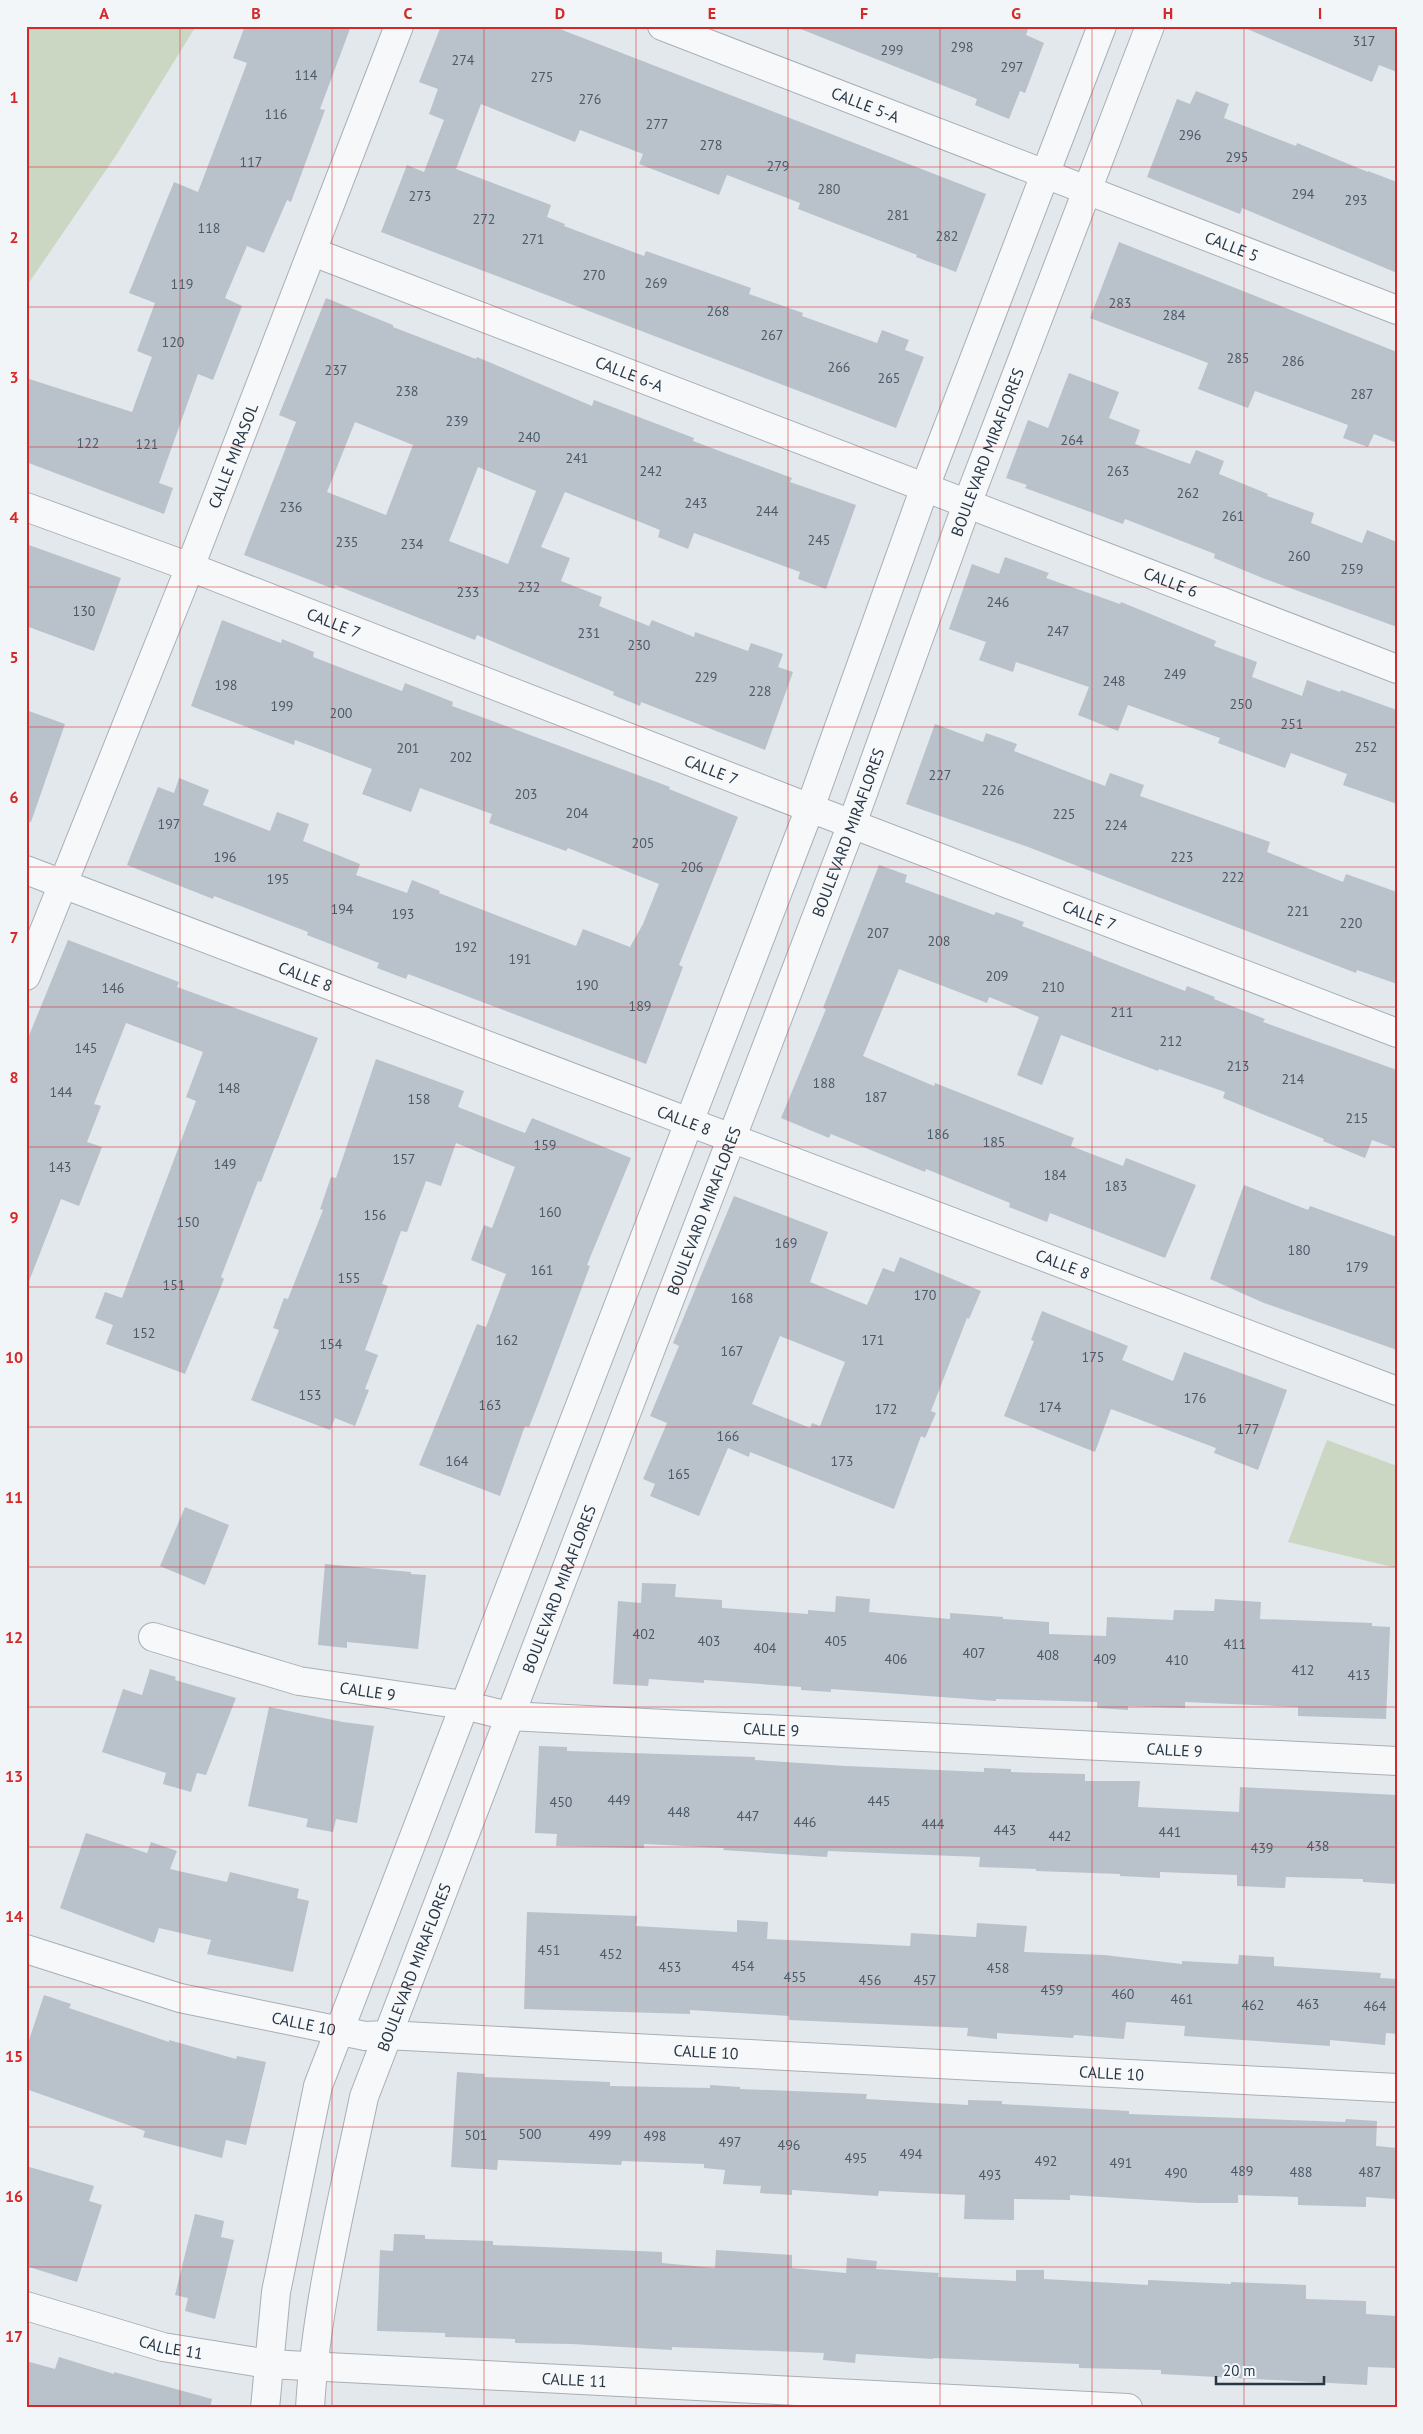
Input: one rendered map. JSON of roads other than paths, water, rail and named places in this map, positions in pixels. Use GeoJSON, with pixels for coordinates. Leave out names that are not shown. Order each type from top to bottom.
{"type":"FeatureCollection","features":[{"type":"Feature","properties":{"kind":"street","name":"CALLE MIRASOL"},"geometry":{"type":"LineString","coordinates":[[26,976],[190,567],[399,26]]}},
{"type":"Feature","properties":{"kind":"street","name":"CALLE 5-A"},"geometry":{"type":"LineString","coordinates":[[662,26],[1066,182]]}},
{"type":"Feature","properties":{"kind":"street","name":"BOULEVARD MIRAFLORES"},"geometry":{"type":"LineString","coordinates":[[310,2408],[312,2365],[364,2097],[508,1716],[852,824],[946,495],[1066,182],[1102,26]]}},
{"type":"Feature","properties":{"kind":"street","name":"BOULEVARD MIRAFLORES"},"geometry":{"type":"LineString","coordinates":[[265,2408],[276,2292],[318,2086],[338,2031],[810,808],[946,495],[1066,182],[1150,26]]}},
{"type":"Feature","properties":{"kind":"street","name":"CALLE 5"},"geometry":{"type":"LineString","coordinates":[[1066,182],[1397,310]]}},
{"type":"Feature","properties":{"kind":"street","name":"CALLE 6-A"},"geometry":{"type":"LineString","coordinates":[[313,252],[946,495]]}},
{"type":"Feature","properties":{"kind":"street","name":"CALLE 6"},"geometry":{"type":"LineString","coordinates":[[946,495],[1397,670]]}},
{"type":"Feature","properties":{"kind":"street","name":"CALLE 7"},"geometry":{"type":"LineString","coordinates":[[26,507],[190,567],[810,808],[1397,1033]]}},
{"type":"Feature","properties":{"kind":"street","name":"CALLE 8"},"geometry":{"type":"LineString","coordinates":[[26,870],[1397,1391]]}},
{"type":"Feature","properties":{"kind":"street","name":"CALLE 9"},"geometry":{"type":"LineString","coordinates":[[153,1637],[299,1681],[464,1705],[508,1716],[1397,1761]]}},
{"type":"Feature","properties":{"kind":"street","name":"CALLE 10"},"geometry":{"type":"LineString","coordinates":[[26,1949],[180,1998],[365,2036],[386,2035],[1397,2088]]}},
{"type":"Feature","properties":{"kind":"street","name":"CALLE 11"},"geometry":{"type":"LineString","coordinates":[[26,2306],[162,2347],[268,2364],[1128,2408]]}}]}
